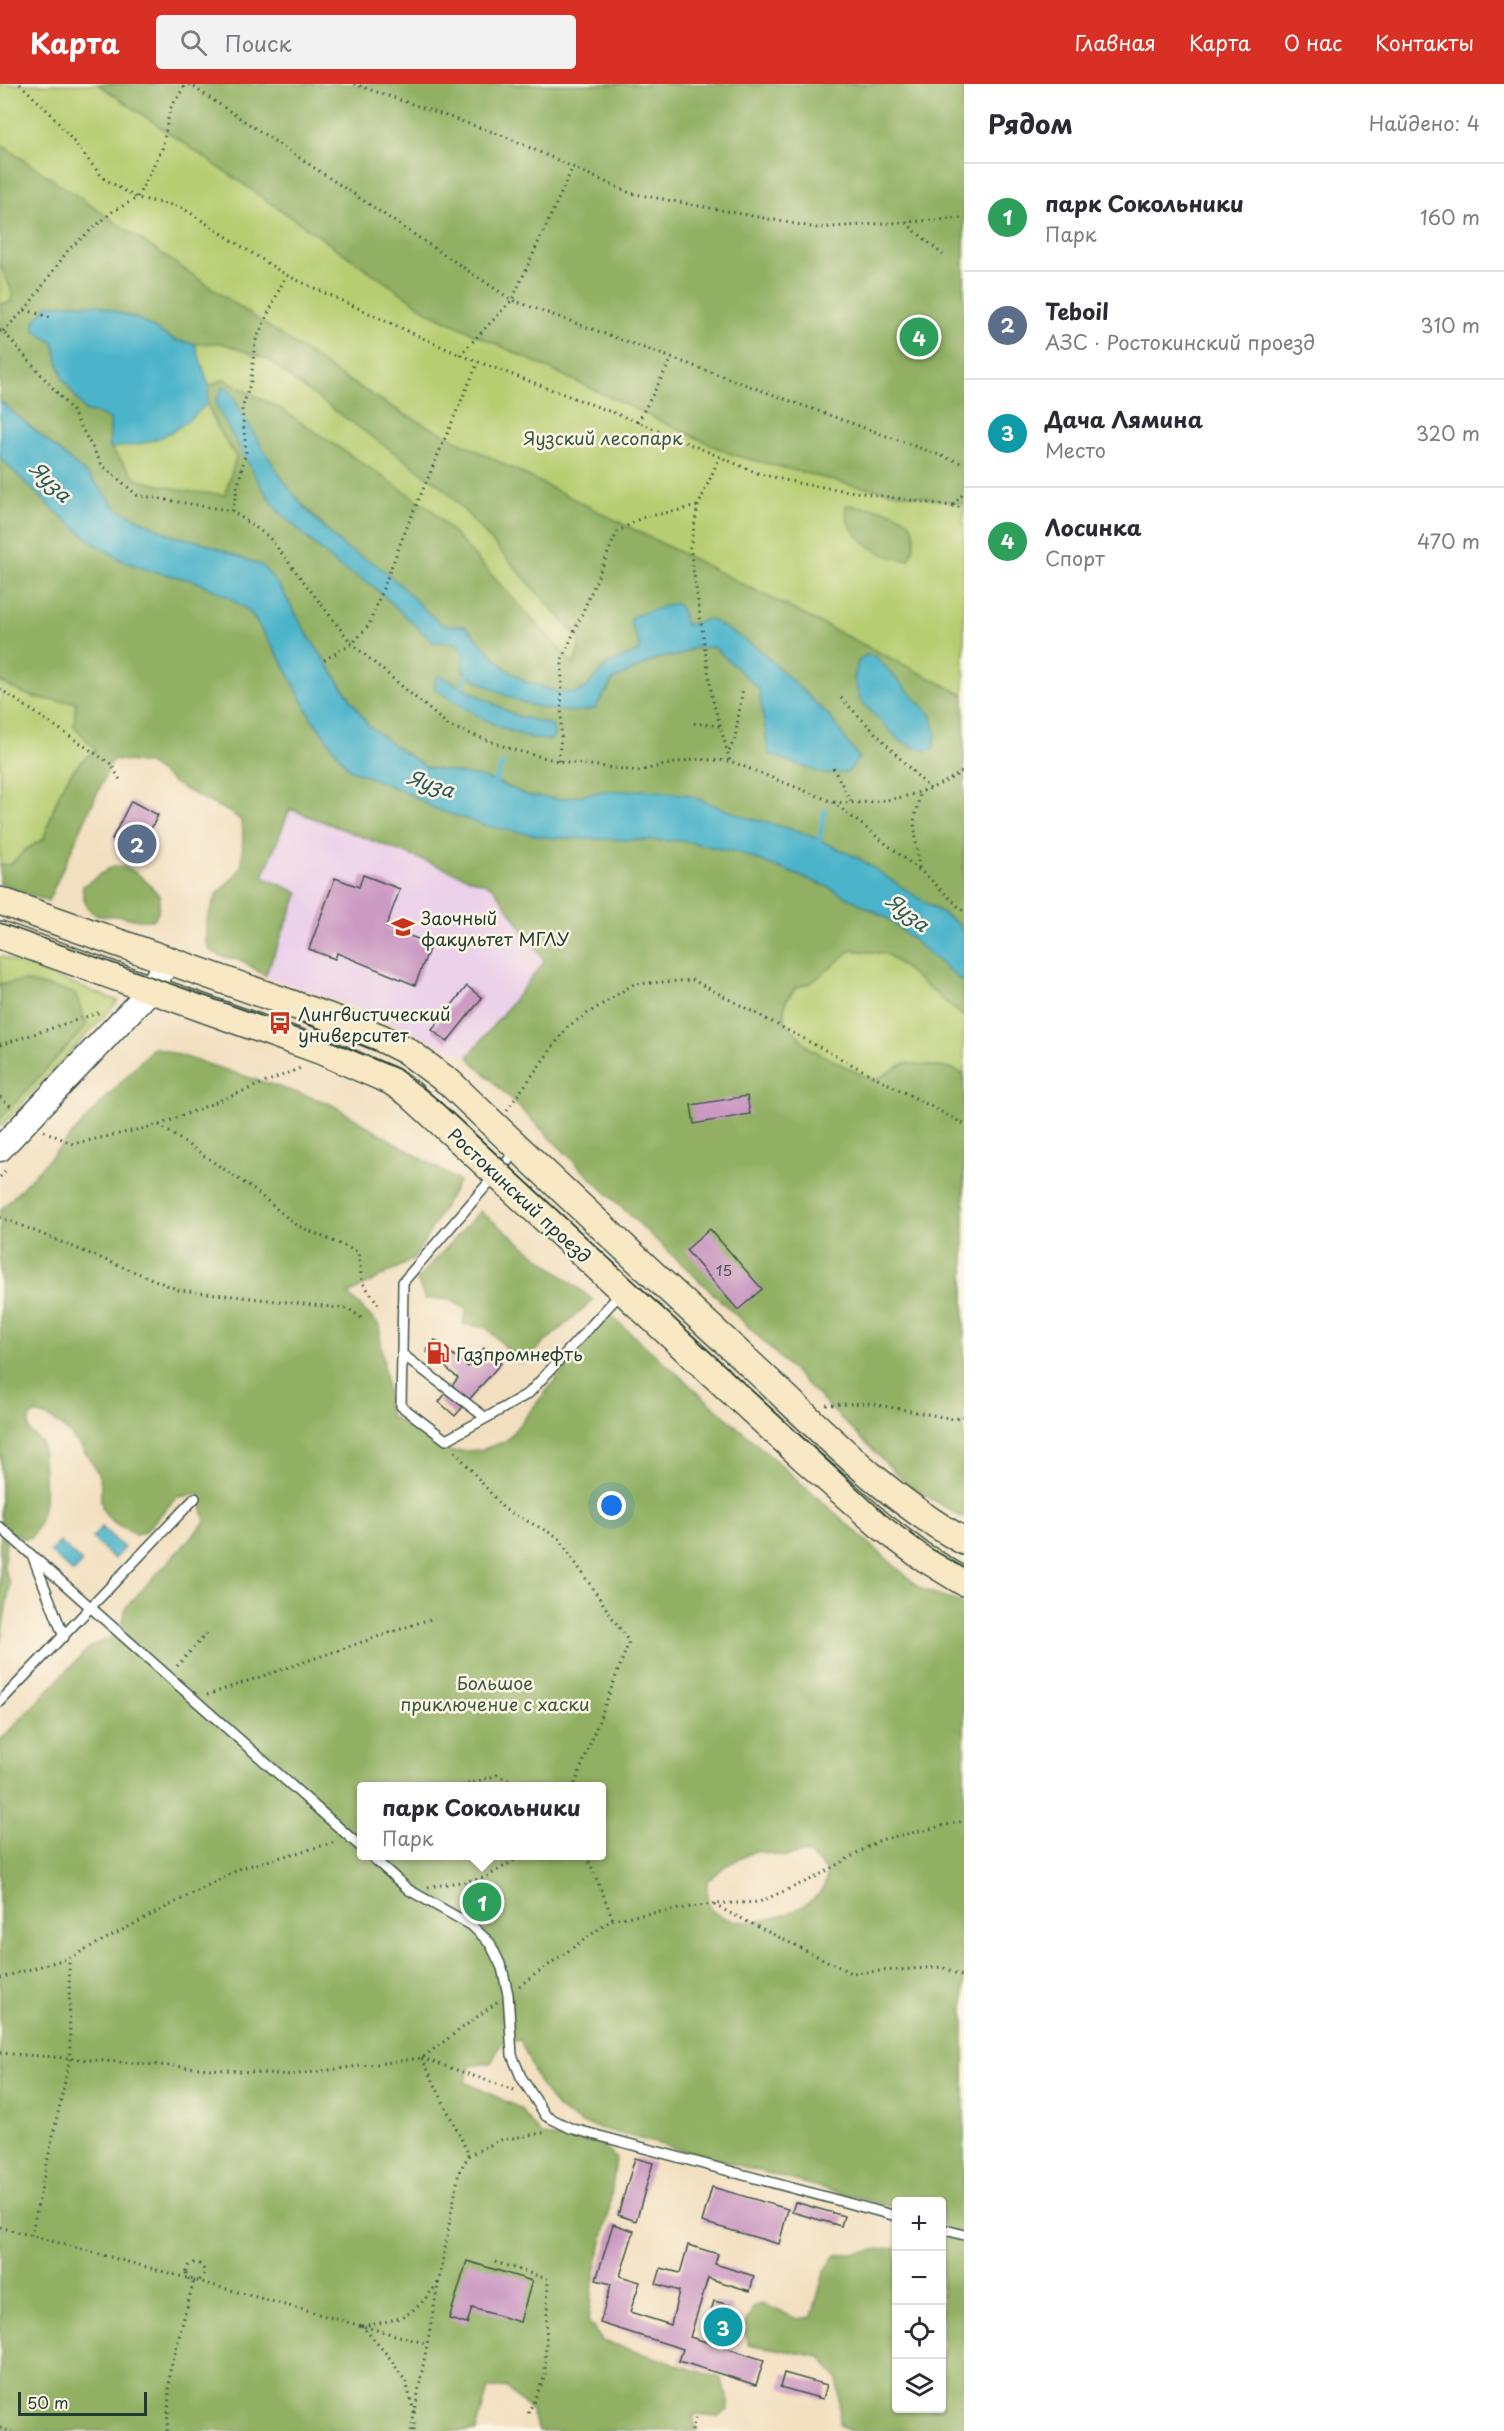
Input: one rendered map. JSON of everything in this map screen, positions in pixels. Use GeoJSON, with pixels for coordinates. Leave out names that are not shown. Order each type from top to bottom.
{"type":"FeatureCollection","features":[{"type":"Feature","properties":{"kind":"main road","name":"Ростокинский проезд"},"geometry":{"type":"LineString","coordinates":[[0,901],[334,1019],[398,1047],[450,1083],[828,1437],[898,1497],[944,1530],[964,1541]]}},
{"type":"Feature","properties":{"kind":"main road","name":"Ростокинский проезд"},"geometry":{"type":"LineString","coordinates":[[0,935],[322,1051],[391,1081],[430,1110],[623,1291],[880,1525],[920,1555],[964,1581]]}},
{"type":"Feature","properties":{"kind":"street"},"geometry":{"type":"LineString","coordinates":[[0,1149],[149,989],[168,962]]}},
{"type":"Feature","properties":{"kind":"lane"},"geometry":{"type":"LineString","coordinates":[[518,1148],[403,1282],[401,1406],[446,1440],[529,1393],[623,1291]]}},
{"type":"Feature","properties":{"kind":"lane"},"geometry":{"type":"LineString","coordinates":[[402,1354],[486,1418]]}},
{"type":"Feature","properties":{"kind":"lane"},"geometry":{"type":"LineString","coordinates":[[0,1702],[195,1498]]}},
{"type":"Feature","properties":{"kind":"lane"},"geometry":{"type":"LineString","coordinates":[[0,1527],[357,1843]]}},
{"type":"Feature","properties":{"kind":"lane"},"geometry":{"type":"LineString","coordinates":[[32,1555],[64,1637]]}},
{"type":"Feature","properties":{"kind":"lane"},"geometry":{"type":"LineString","coordinates":[[375,1860],[409,1890],[471,1925],[490,1943],[502,1968],[508,1994],[512,2055],[521,2077],[546,2116],[570,2128],[892,2215]]}},
{"type":"Feature","properties":{"kind":"lane"},"geometry":{"type":"LineString","coordinates":[[946,2230],[964,2235]]}},
{"type":"Feature","properties":{"kind":"path"},"geometry":{"type":"LineString","coordinates":[[20,84],[51,114],[103,178],[137,198],[180,207],[286,275],[460,355],[638,422],[760,474],[802,484],[964,508]]}},
{"type":"Feature","properties":{"kind":"path"},"geometry":{"type":"LineString","coordinates":[[964,464],[512,300],[187,84],[170,109],[162,149],[137,198],[112,212],[69,249],[25,310],[2,331],[71,409],[102,465],[137,495],[231,511],[269,537],[352,644],[449,726],[514,750],[558,761],[638,771],[693,759],[730,761],[833,802],[852,804],[920,793],[953,779],[964,770]]}},
{"type":"Feature","properties":{"kind":"path"},"geometry":{"type":"LineString","coordinates":[[354,84],[504,136],[630,193],[817,228],[964,218]]}},
{"type":"Feature","properties":{"kind":"path"},"geometry":{"type":"LineString","coordinates":[[460,355],[512,300],[573,167]]}},
{"type":"Feature","properties":{"kind":"path"},"geometry":{"type":"LineString","coordinates":[[904,222],[943,255]]}},
{"type":"Feature","properties":{"kind":"path"},"geometry":{"type":"LineString","coordinates":[[231,511],[246,451],[242,410],[251,381],[255,342],[286,275]]}},
{"type":"Feature","properties":{"kind":"path"},"geometry":{"type":"LineString","coordinates":[[25,310],[53,318]]}},
{"type":"Feature","properties":{"kind":"path"},"geometry":{"type":"LineString","coordinates":[[638,422],[672,358]]}},
{"type":"Feature","properties":{"kind":"path"},"geometry":{"type":"LineString","coordinates":[[324,660],[352,644],[369,625],[478,362]]}},
{"type":"Feature","properties":{"kind":"path"},"geometry":{"type":"LineString","coordinates":[[720,456],[698,506],[690,547],[712,697],[730,761]]}},
{"type":"Feature","properties":{"kind":"path"},"geometry":{"type":"LineString","coordinates":[[953,505],[964,493]]}},
{"type":"Feature","properties":{"kind":"path"},"geometry":{"type":"LineString","coordinates":[[558,761],[562,660],[617,532],[641,518],[698,506]]}},
{"type":"Feature","properties":{"kind":"path"},"geometry":{"type":"LineString","coordinates":[[728,752],[735,738],[743,687]]}},
{"type":"Feature","properties":{"kind":"path"},"geometry":{"type":"LineString","coordinates":[[0,689],[111,764],[120,780]]}},
{"type":"Feature","properties":{"kind":"path"},"geometry":{"type":"LineString","coordinates":[[841,698],[930,789]]}},
{"type":"Feature","properties":{"kind":"path"},"geometry":{"type":"LineString","coordinates":[[694,723],[720,726]]}},
{"type":"Feature","properties":{"kind":"path"},"geometry":{"type":"LineString","coordinates":[[832,768],[852,804]]}},
{"type":"Feature","properties":{"kind":"path"},"geometry":{"type":"LineString","coordinates":[[919,870],[914,822],[920,793]]}},
{"type":"Feature","properties":{"kind":"path"},"geometry":{"type":"LineString","coordinates":[[833,802],[919,870],[964,912]]}},
{"type":"Feature","properties":{"kind":"path"},"geometry":{"type":"LineString","coordinates":[[504,1114],[568,1026],[634,984],[693,980],[964,1124]]}},
{"type":"Feature","properties":{"kind":"path"},"geometry":{"type":"LineString","coordinates":[[0,1045],[110,1009]]}},
{"type":"Feature","properties":{"kind":"path"},"geometry":{"type":"LineString","coordinates":[[0,1097],[28,1120],[73,1144],[159,1125],[307,1066]]}},
{"type":"Feature","properties":{"kind":"path"},"geometry":{"type":"LineString","coordinates":[[159,1125],[253,1189],[297,1225],[358,1252],[362,1282],[379,1305]]}},
{"type":"Feature","properties":{"kind":"path"},"geometry":{"type":"LineString","coordinates":[[0,1217],[179,1290],[349,1309],[364,1320]]}},
{"type":"Feature","properties":{"kind":"path"},"geometry":{"type":"LineString","coordinates":[[822,1405],[868,1403],[954,1419],[964,1417]]}},
{"type":"Feature","properties":{"kind":"path"},"geometry":{"type":"LineString","coordinates":[[446,1440],[504,1509],[558,1537],[629,1642],[576,1782]]}},
{"type":"Feature","properties":{"kind":"path"},"geometry":{"type":"LineString","coordinates":[[194,1699],[433,1618]]}},
{"type":"Feature","properties":{"kind":"path"},"geometry":{"type":"LineString","coordinates":[[168,1676],[208,1632]]}},
{"type":"Feature","properties":{"kind":"path"},"geometry":{"type":"LineString","coordinates":[[474,1782],[496,1775],[513,1782]]}},
{"type":"Feature","properties":{"kind":"path"},"geometry":{"type":"LineString","coordinates":[[422,2058],[613,1919],[712,1904],[759,1902],[812,1879],[880,1840],[964,1821]]}},
{"type":"Feature","properties":{"kind":"path"},"geometry":{"type":"LineString","coordinates":[[0,1978],[69,1958],[241,1868],[351,1838]]}},
{"type":"Feature","properties":{"kind":"path"},"geometry":{"type":"LineString","coordinates":[[409,1890],[485,1878],[514,1860]]}},
{"type":"Feature","properties":{"kind":"path"},"geometry":{"type":"LineString","coordinates":[[589,1860],[613,1919]]}},
{"type":"Feature","properties":{"kind":"path"},"geometry":{"type":"LineString","coordinates":[[712,1904],[851,1973],[942,1967],[964,1977]]}},
{"type":"Feature","properties":{"kind":"path"},"geometry":{"type":"LineString","coordinates":[[31,2236],[70,2058],[69,1958]]}},
{"type":"Feature","properties":{"kind":"path"},"geometry":{"type":"LineString","coordinates":[[0,2053],[291,2075],[422,2058],[533,2096]]}},
{"type":"Feature","properties":{"kind":"path"},"geometry":{"type":"LineString","coordinates":[[422,2058],[469,2155]]}},
{"type":"Feature","properties":{"kind":"path"},"geometry":{"type":"LineString","coordinates":[[412,2431],[459,2172],[469,2155],[501,2140],[570,2128]]}},
{"type":"Feature","properties":{"kind":"path"},"geometry":{"type":"LineString","coordinates":[[0,2227],[428,2344]]}},
{"type":"Feature","properties":{"kind":"path"},"geometry":{"type":"LineString","coordinates":[[495,2262],[548,2279],[545,2376],[528,2414]]}},
{"type":"Feature","properties":{"kind":"path"},"geometry":{"type":"LineString","coordinates":[[197,2263],[202,2265],[204,2274],[198,2281],[194,2280],[189,2279],[186,2270],[189,2265],[197,2263]]}},
{"type":"Feature","properties":{"kind":"path"},"geometry":{"type":"LineString","coordinates":[[167,2431],[170,2371],[194,2280]]}},
{"type":"Feature","properties":{"kind":"path"},"geometry":{"type":"LineString","coordinates":[[362,2326],[397,2320],[420,2306],[439,2281]]}},
{"type":"Feature","properties":{"kind":"path"},"geometry":{"type":"LineString","coordinates":[[362,2326],[389,2357],[406,2382],[415,2414]]}},
{"type":"Feature","properties":{"kind":"path"},"geometry":{"type":"LineString","coordinates":[[692,2431],[695,2417]]}},
{"type":"Feature","properties":{"kind":"path"},"geometry":{"type":"LineString","coordinates":[[0,2428],[12,2431]]}},
{"type":"Feature","properties":{"kind":"shaded area","name":"Заочный факультет МГЛУ"},"geometry":{"type":"Polygon","coordinates":[[[290,809],[493,887],[545,961],[468,1057],[353,1006],[265,976],[299,893],[263,877],[290,809]]]}},
{"type":"Feature","properties":{"kind":"green space","name":"Яузский лесопарк"},"geometry":{"type":"Polygon","coordinates":[[[0,84],[964,84],[964,935],[958,924],[688,795],[0,401],[0,84]]]}},
{"type":"Feature","properties":{"kind":"green space"},"geometry":{"type":"Polygon","coordinates":[[[98,84],[964,84],[964,504],[851,485],[733,455],[430,313],[98,84]]]}},
{"type":"Feature","properties":{"kind":"green space"},"geometry":{"type":"Polygon","coordinates":[[[5,147],[344,378],[404,414],[964,695],[964,935],[958,924],[933,907],[802,832],[745,817],[603,791],[561,799],[528,796],[501,783],[426,767],[368,725],[309,637],[281,589],[229,553],[199,541],[173,536],[118,509],[90,477],[0,401],[0,304],[11,302],[12,292],[0,263],[0,149],[5,147]],[[48,305],[62,377],[86,412],[97,413],[110,419],[110,448],[138,480],[186,491],[225,495],[236,457],[218,429],[207,404],[209,386],[224,379],[284,411],[431,509],[574,665],[579,639],[444,488],[295,382],[269,360],[222,343],[195,344],[174,340],[140,320],[97,305],[48,305]],[[264,453],[309,541],[338,565],[372,585],[433,642],[457,643],[464,653],[462,670],[478,681],[514,699],[607,693],[613,680],[658,658],[677,656],[694,648],[714,647],[760,689],[769,754],[829,716],[686,625],[680,607],[636,635],[639,651],[607,665],[586,688],[575,693],[555,691],[526,682],[505,668],[465,626],[442,626],[378,566],[346,549],[289,490],[264,453]],[[447,679],[516,732],[551,740],[549,724],[517,716],[447,679]],[[904,688],[899,740],[932,716],[904,688]]]}},
{"type":"Feature","properties":{"kind":"green space"},"geometry":{"type":"Polygon","coordinates":[[[0,458],[55,511],[95,544],[123,561],[148,570],[195,581],[227,596],[250,612],[281,660],[311,717],[349,769],[405,792],[551,838],[684,841],[740,853],[826,886],[887,918],[964,983],[964,1017],[887,954],[852,950],[812,982],[795,988],[785,1002],[784,1020],[810,1049],[874,1081],[905,1063],[951,1068],[964,1075],[964,1519],[907,1484],[754,1332],[597,1184],[468,1057],[545,961],[493,887],[290,809],[263,877],[299,893],[265,976],[243,961],[221,956],[209,950],[206,941],[206,923],[216,896],[238,872],[242,864],[241,821],[233,814],[180,787],[148,764],[113,759],[48,901],[0,884],[0,864],[10,865],[25,850],[44,839],[57,801],[68,778],[85,758],[96,750],[74,726],[76,702],[36,698],[19,692],[0,681],[0,458]]]}},
{"type":"Feature","properties":{"kind":"green space"},"geometry":{"type":"Polygon","coordinates":[[[846,505],[887,511],[909,521],[914,530],[915,543],[909,560],[888,556],[866,544],[850,526],[846,516],[846,505]]]}},
{"type":"Feature","properties":{"kind":"green space"},"geometry":{"type":"Polygon","coordinates":[[[0,681],[19,692],[36,698],[76,702],[75,726],[96,750],[85,758],[68,778],[57,801],[44,839],[25,850],[10,866],[0,864],[0,681]]]}},
{"type":"Feature","properties":{"kind":"green space"},"geometry":{"type":"Polygon","coordinates":[[[113,866],[134,872],[160,896],[158,913],[153,920],[101,916],[89,909],[83,895],[83,886],[113,866]]]}},
{"type":"Feature","properties":{"kind":"green space"},"geometry":{"type":"Polygon","coordinates":[[[851,950],[887,954],[964,1017],[964,1075],[951,1068],[905,1063],[874,1081],[810,1049],[784,1020],[785,1002],[796,988],[812,982],[851,950]]]}},
{"type":"Feature","properties":{"kind":"green space"},"geometry":{"type":"Polygon","coordinates":[[[0,956],[118,1001],[0,1127],[0,956]]]}},
{"type":"Feature","properties":{"kind":"green space"},"geometry":{"type":"Polygon","coordinates":[[[24,981],[75,993],[87,1025],[0,1119],[0,984],[24,981]]]}},
{"type":"Feature","properties":{"kind":"green space","name":"Большое приключение с хаски"},"geometry":{"type":"Polygon","coordinates":[[[154,1047],[329,1103],[459,1181],[414,1259],[348,1294],[379,1325],[390,1416],[450,1452],[481,1450],[506,1441],[609,1314],[921,1589],[964,1604],[964,2431],[849,2431],[840,2425],[838,2379],[821,2357],[748,2344],[743,2328],[754,2306],[763,2304],[797,2319],[812,2317],[824,2272],[836,2255],[892,2248],[892,2413],[946,2413],[946,2197],[892,2197],[892,2207],[581,2123],[558,2109],[539,2083],[520,2040],[502,2043],[491,2063],[470,2066],[465,2082],[520,2108],[542,2136],[599,2143],[616,2158],[609,2212],[594,2276],[588,2321],[602,2341],[720,2378],[728,2395],[728,2410],[718,2416],[696,2414],[693,2418],[697,2431],[539,2431],[531,2411],[506,2387],[488,2389],[476,2431],[0,2431],[0,1740],[91,1646],[120,1634],[126,1607],[205,1522],[199,1494],[177,1497],[144,1532],[135,1534],[118,1525],[108,1517],[103,1508],[99,1476],[81,1447],[53,1420],[34,1414],[30,1419],[29,1431],[41,1442],[42,1447],[44,1494],[41,1516],[31,1537],[25,1539],[11,1532],[1,1522],[0,1211],[154,1047]],[[755,1851],[725,1866],[707,1882],[707,1895],[712,1910],[727,1919],[756,1921],[802,1907],[824,1887],[827,1871],[810,1855],[802,1853],[786,1856],[755,1851]]]}},
{"type":"Feature","properties":{"kind":"green space"},"geometry":{"type":"Polygon","coordinates":[[[480,1211],[593,1300],[521,1363],[487,1328],[463,1324],[467,1309],[448,1299],[425,1299],[417,1280],[480,1211]]]}},
{"type":"Feature","properties":{"kind":"green space"},"geometry":{"type":"Polygon","coordinates":[[[0,1535],[6,1541],[4,1569],[10,1584],[0,1643],[0,1535]]]}},
{"type":"Feature","properties":{"kind":"water"},"geometry":{"type":"Polygon","coordinates":[[[48,305],[98,305],[140,320],[174,340],[195,344],[209,386],[207,404],[185,423],[152,441],[110,448],[110,419],[97,413],[86,412],[62,377],[54,343],[35,331],[34,322],[48,305]]]}},
{"type":"Feature","properties":{"kind":"water"},"geometry":{"type":"Polygon","coordinates":[[[223,386],[229,389],[266,454],[294,495],[327,531],[350,550],[386,573],[442,625],[465,626],[505,668],[526,682],[555,691],[575,693],[586,688],[607,665],[639,651],[640,646],[630,622],[633,616],[675,603],[680,607],[686,625],[710,619],[758,648],[829,716],[859,758],[848,772],[823,774],[769,754],[759,689],[714,647],[694,648],[677,656],[658,658],[613,680],[595,709],[560,711],[542,708],[508,696],[477,680],[462,670],[464,653],[457,643],[433,642],[372,585],[338,566],[279,512],[261,486],[218,409],[216,401],[223,386]]]}},
{"type":"Feature","properties":{"kind":"water","name":"Яуза"},"geometry":{"type":"Polygon","coordinates":[[[0,401],[90,477],[118,509],[173,536],[199,541],[263,566],[281,589],[309,637],[368,725],[426,767],[486,778],[529,796],[561,799],[603,791],[650,790],[688,795],[745,817],[802,832],[858,858],[958,924],[964,935],[964,983],[887,918],[826,886],[740,853],[684,841],[551,838],[486,826],[436,809],[405,792],[349,769],[311,717],[281,660],[250,612],[227,596],[195,581],[148,570],[123,561],[95,544],[55,511],[0,458],[0,401]]]}},
{"type":"Feature","properties":{"kind":"water"},"geometry":{"type":"Polygon","coordinates":[[[866,655],[875,656],[932,716],[936,735],[933,749],[923,751],[899,740],[861,701],[854,679],[858,661],[866,655]]]}},
{"type":"Feature","properties":{"kind":"water"},"geometry":{"type":"Polygon","coordinates":[[[441,676],[517,716],[549,724],[554,729],[554,735],[551,740],[536,739],[490,722],[435,689],[435,678],[441,676]]]}},
{"type":"Feature","properties":{"kind":"water"},"geometry":{"type":"Polygon","coordinates":[[[102,1527],[124,1548],[114,1559],[92,1538],[102,1527]]]}},
{"type":"Feature","properties":{"kind":"water"},"geometry":{"type":"Polygon","coordinates":[[[60,1542],[82,1562],[73,1573],[50,1552],[60,1542]]]}},
{"type":"Feature","properties":{"kind":"building"},"geometry":{"type":"Polygon","coordinates":[[[131,801],[158,815],[139,853],[112,839],[131,801]]]}},
{"type":"Feature","properties":{"kind":"building"},"geometry":{"type":"Polygon","coordinates":[[[363,875],[400,889],[386,927],[431,944],[415,985],[337,953],[335,959],[309,949],[335,878],[359,887],[363,875]]]}},
{"type":"Feature","properties":{"kind":"building"},"geometry":{"type":"Polygon","coordinates":[[[467,986],[482,998],[447,1042],[432,1030],[467,986]]]}},
{"type":"Feature","properties":{"kind":"building"},"geometry":{"type":"Polygon","coordinates":[[[747,1096],[750,1114],[694,1124],[691,1105],[747,1096]]]}},
{"type":"Feature","properties":{"kind":"building"},"geometry":{"type":"Polygon","coordinates":[[[710,1229],[762,1289],[738,1310],[686,1250],[710,1229]]]}},
{"type":"Feature","properties":{"kind":"building"},"geometry":{"type":"Polygon","coordinates":[[[435,1340],[468,1367],[484,1348],[501,1363],[455,1416],[439,1402],[458,1378],[426,1351],[435,1340]]]}},
{"type":"Feature","properties":{"kind":"building"},"geometry":{"type":"Polygon","coordinates":[[[635,2158],[653,2163],[636,2221],[618,2215],[635,2158]]]}},
{"type":"Feature","properties":{"kind":"building"},"geometry":{"type":"Polygon","coordinates":[[[712,2187],[788,2209],[779,2244],[702,2222],[712,2187]]]}},
{"type":"Feature","properties":{"kind":"building"},"geometry":{"type":"Polygon","coordinates":[[[795,2202],[844,2216],[841,2226],[792,2212],[795,2202]]]}},
{"type":"Feature","properties":{"kind":"building"},"geometry":{"type":"Polygon","coordinates":[[[613,2224],[634,2231],[620,2276],[640,2282],[630,2312],[671,2325],[679,2291],[656,2284],[661,2268],[680,2273],[688,2245],[718,2254],[715,2264],[754,2276],[750,2291],[708,2278],[690,2337],[764,2360],[756,2385],[679,2361],[683,2349],[600,2323],[611,2284],[596,2280],[613,2224]]]}},
{"type":"Feature","properties":{"kind":"building"},"geometry":{"type":"Polygon","coordinates":[[[467,2261],[532,2281],[520,2322],[472,2308],[467,2324],[449,2319],[467,2261]]]}},
{"type":"Feature","properties":{"kind":"building"},"geometry":{"type":"Polygon","coordinates":[[[714,2301],[733,2306],[727,2330],[707,2324],[714,2301]]]}},
{"type":"Feature","properties":{"kind":"building"},"geometry":{"type":"Polygon","coordinates":[[[784,2373],[827,2385],[823,2399],[780,2387],[784,2373]]]}},
{"type":"Feature","properties":{"kind":"waterway"},"geometry":{"type":"LineString","coordinates":[[460,694],[460,688],[472,668]]}},
{"type":"Feature","properties":{"kind":"waterway"},"geometry":{"type":"LineString","coordinates":[[493,787],[503,763]]}},
{"type":"Feature","properties":{"kind":"waterway"},"geometry":{"type":"LineString","coordinates":[[818,847],[825,810]]}},
{"type":"Feature","properties":{"kind":"tram line"},"geometry":{"type":"LineString","coordinates":[[0,923],[326,1039],[398,1069],[437,1099],[886,1515],[930,1548],[964,1568]]}},
{"type":"Feature","properties":{"kind":"tram line"},"geometry":{"type":"LineString","coordinates":[[303,1022],[375,1050]]}},
{"type":"Feature","properties":{"kind":"place","name":"Лосинка"},"geometry":{"type":"Point","coordinates":[919,337]}},
{"type":"Feature","properties":{"kind":"place","name":"Teboil"},"geometry":{"type":"Point","coordinates":[137,844]}},
{"type":"Feature","properties":{"kind":"place","name":"Заочный факультет МГЛУ"},"geometry":{"type":"Point","coordinates":[403,927]}},
{"type":"Feature","properties":{"kind":"place","name":"Лингвистический университет"},"geometry":{"type":"Point","coordinates":[280,1023]}},
{"type":"Feature","properties":{"kind":"place","name":"Газпромнефть"},"geometry":{"type":"Point","coordinates":[438,1353]}},
{"type":"Feature","properties":{"kind":"place","name":"парк Сокольники"},"geometry":{"type":"Point","coordinates":[482,1902]}},
{"type":"Feature","properties":{"kind":"place","name":"Дача Лямина"},"geometry":{"type":"Point","coordinates":[723,2327]}}]}
